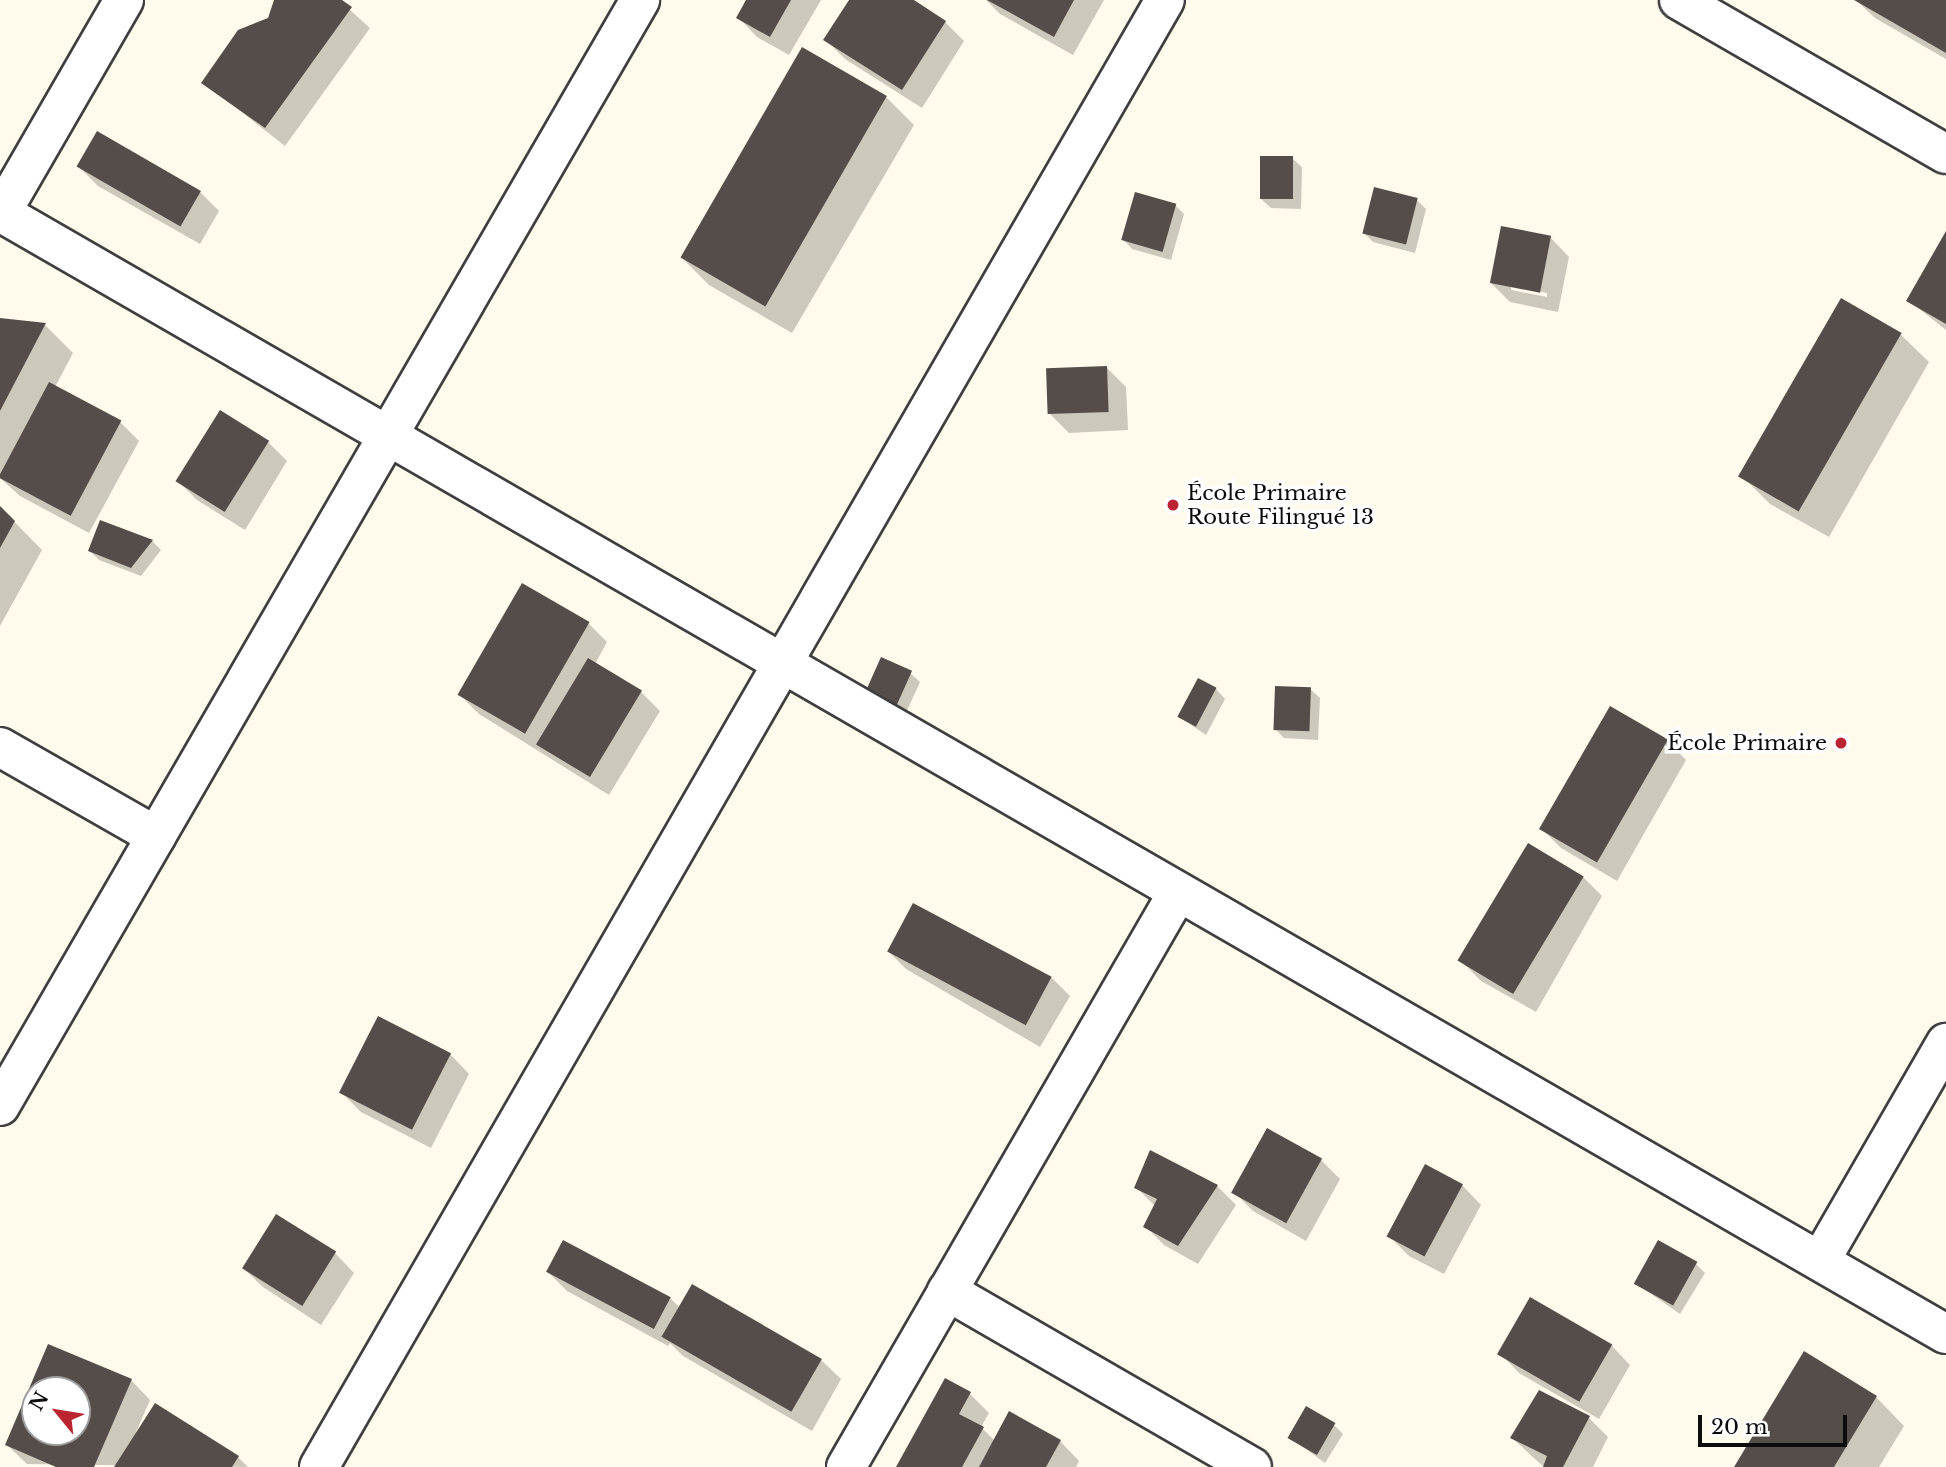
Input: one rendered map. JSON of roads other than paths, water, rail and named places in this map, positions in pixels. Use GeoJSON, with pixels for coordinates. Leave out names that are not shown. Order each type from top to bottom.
{"type":"FeatureCollection","features":[{"type":"Feature","properties":{"kind":"street"},"geometry":{"type":"LineString","coordinates":[[124,0],[0,213],[1946,1334]]}},
{"type":"Feature","properties":{"kind":"street"},"geometry":{"type":"LineString","coordinates":[[0,1106],[640,0]]}},
{"type":"Feature","properties":{"kind":"street"},"geometry":{"type":"LineString","coordinates":[[319,1467],[1165,0]]}},
{"type":"Feature","properties":{"kind":"street"},"geometry":{"type":"LineString","coordinates":[[1679,0],[1946,154]]}},
{"type":"Feature","properties":{"kind":"street"},"geometry":{"type":"LineString","coordinates":[[0,747],[156,836]]}},
{"type":"Feature","properties":{"kind":"street"},"geometry":{"type":"LineString","coordinates":[[846,1467],[1178,892]]}},
{"type":"Feature","properties":{"kind":"street"},"geometry":{"type":"LineString","coordinates":[[1820,1261],[1946,1043]]}},
{"type":"Feature","properties":{"kind":"street"},"geometry":{"type":"LineString","coordinates":[[947,1291],[1252,1467]]}},
{"type":"Feature","properties":{"kind":"place","name":"École Primaire Route Filingué 13"},"geometry":{"type":"Point","coordinates":[1173,505]}},
{"type":"Feature","properties":{"kind":"place","name":"École Primaire"},"geometry":{"type":"Point","coordinates":[1841,743]}}]}
